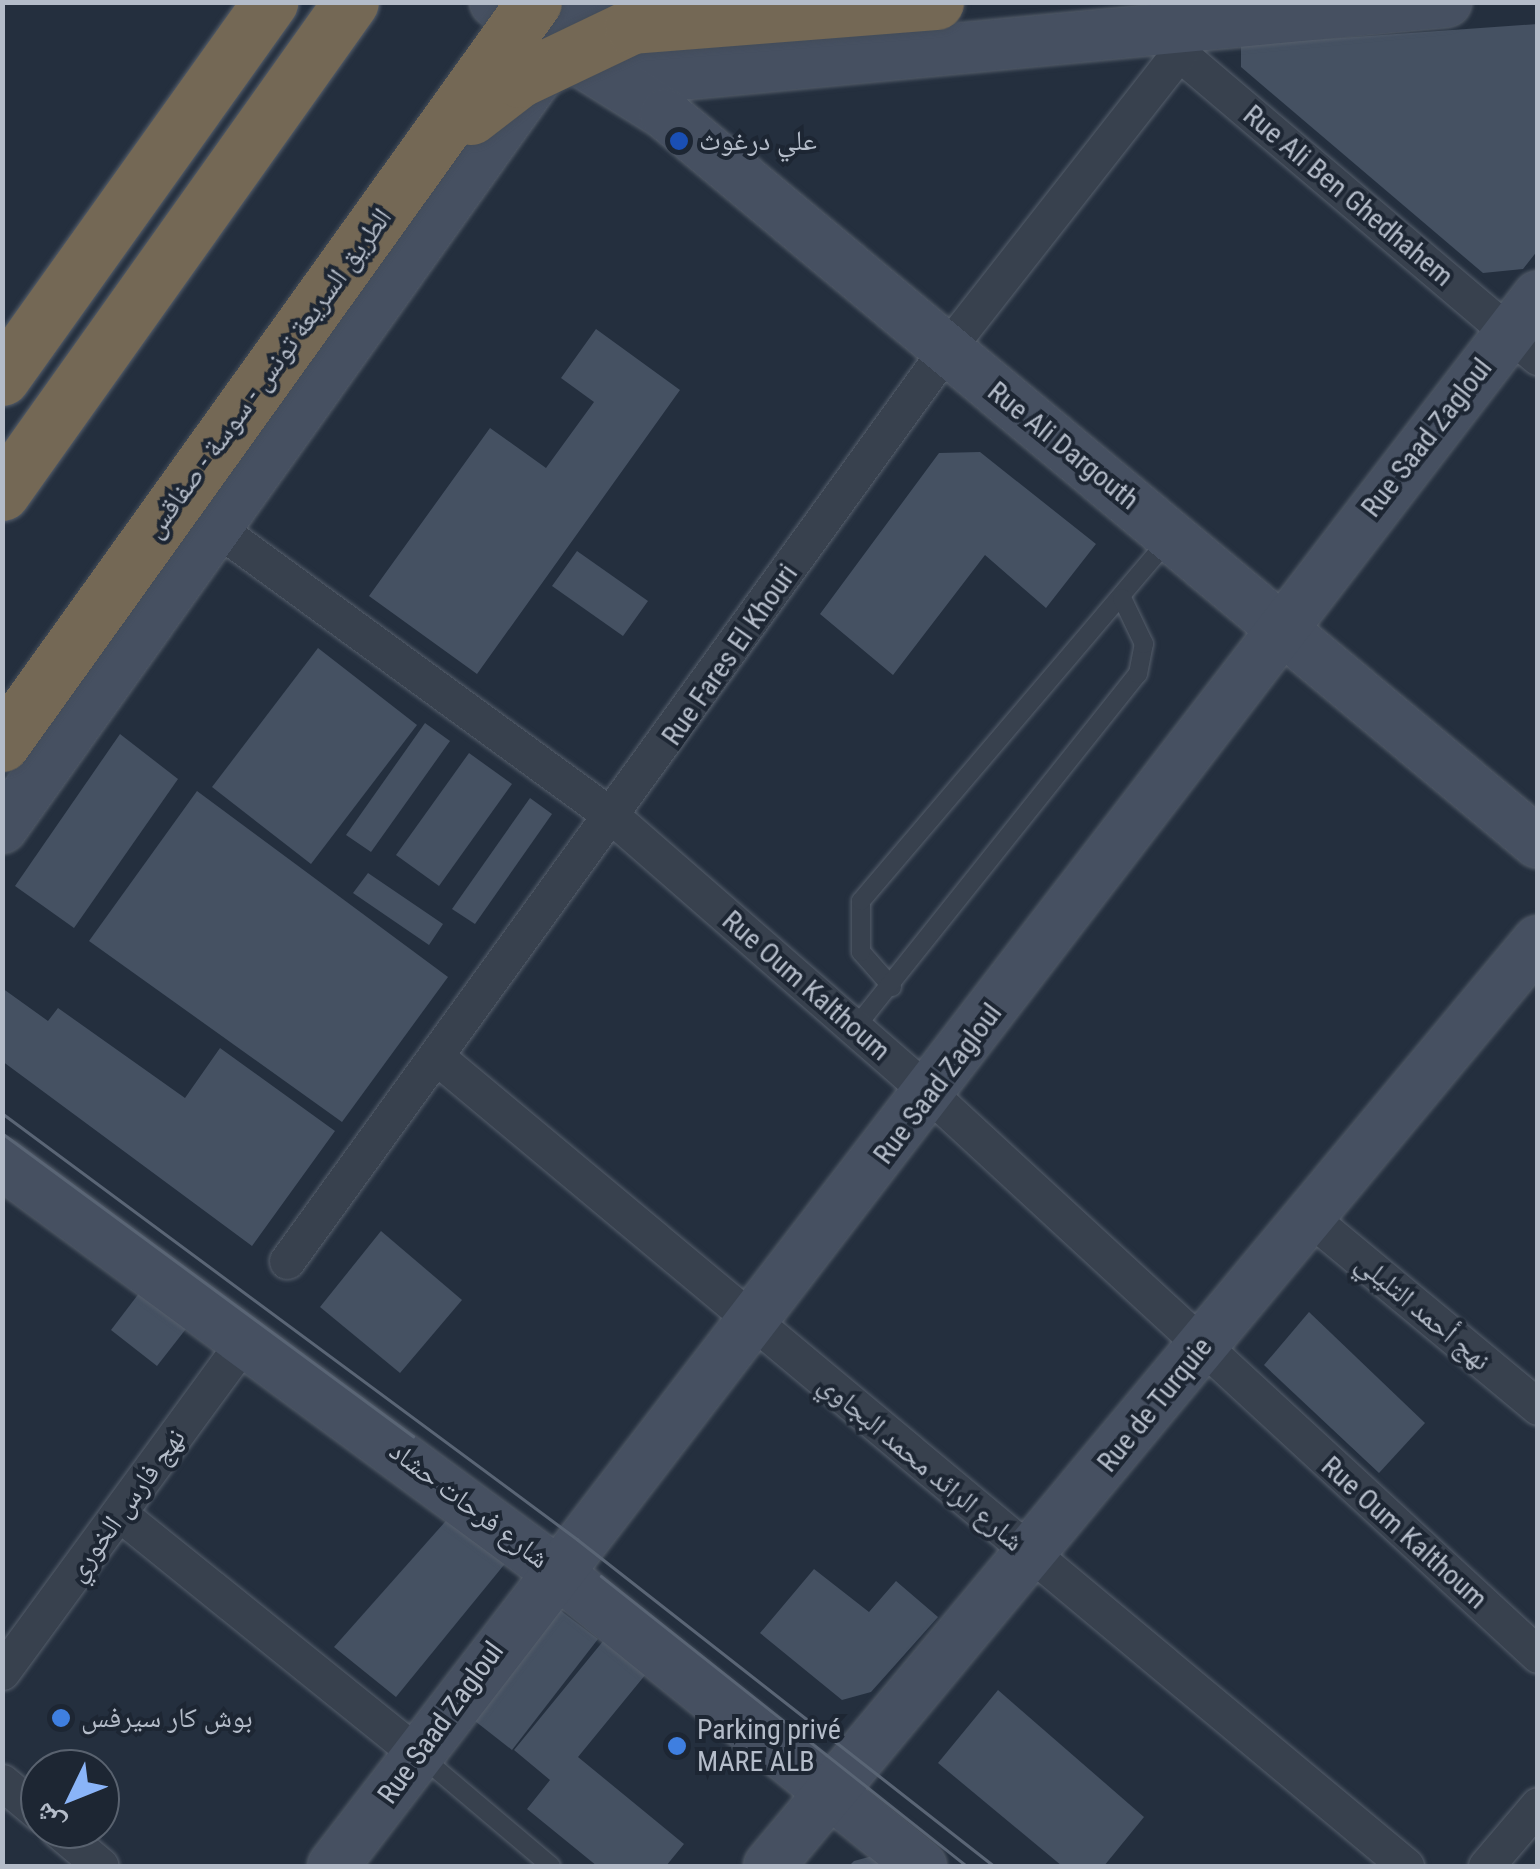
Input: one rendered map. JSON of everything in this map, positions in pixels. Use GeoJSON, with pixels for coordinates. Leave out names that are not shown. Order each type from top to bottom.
{"type":"FeatureCollection","features":[{"type":"Feature","properties":{"kind":"highway"},"geometry":{"type":"LineString","coordinates":[[2,378],[270,2]]}},
{"type":"Feature","properties":{"kind":"highway"},"geometry":{"type":"LineString","coordinates":[[2,493],[350,2]]}},
{"type":"Feature","properties":{"kind":"highway"},"geometry":{"type":"LineString","coordinates":[[426,153],[519,80],[632,26],[936,2]]}},
{"type":"Feature","properties":{"kind":"highway","name":"الطريق السريعة تونس - سوسة - صفاقس"},"geometry":{"type":"LineString","coordinates":[[2,744],[426,153],[558,38]]}},
{"type":"Feature","properties":{"kind":"street","name":"Rue Ali Dargouth"},"geometry":{"type":"LineString","coordinates":[[494,2],[558,38],[664,114],[1538,843]]}},
{"type":"Feature","properties":{"kind":"street"},"geometry":{"type":"LineString","coordinates":[[2,828],[558,38],[591,2]]}},
{"type":"Feature","properties":{"kind":"street"},"geometry":{"type":"LineString","coordinates":[[558,38],[648,78],[1178,39],[1446,2]]}},
{"type":"Feature","properties":{"kind":"street","name":"Rue Ali Ben Ghedhahem"},"geometry":{"type":"LineString","coordinates":[[1178,39],[1528,329]]}},
{"type":"Feature","properties":{"kind":"street","name":"Rue Fares El Khouri"},"geometry":{"type":"LineString","coordinates":[[287,1261],[614,818],[946,350],[1178,39]]}},
{"type":"Feature","properties":{"kind":"street","name":"Rue Saad Zagloul"},"geometry":{"type":"LineString","coordinates":[[333,1866],[553,1569],[755,1322],[931,1094],[1280,627],[1528,329]]}},
{"type":"Feature","properties":{"kind":"street","name":"Rue Oum Kalthoum"},"geometry":{"type":"LineString","coordinates":[[214,526],[614,818],[931,1094],[1201,1349],[1538,1654]]}},
{"type":"Feature","properties":{"kind":"street","name":"Rue de Turquie"},"geometry":{"type":"LineString","coordinates":[[769,1866],[1031,1556],[1538,941]]}},
{"type":"Feature","properties":{"kind":"street","name":"شارع الرائد محمد البجاوي"},"geometry":{"type":"LineString","coordinates":[[438,1058],[1406,1866]]}},
{"type":"Feature","properties":{"kind":"street","name":"شارع فرحات حشاد"},"geometry":{"type":"LineString","coordinates":[[2,1163],[247,1337],[553,1569],[921,1866]]}},
{"type":"Feature","properties":{"kind":"street","name":"نهج أحمد التليلي"},"geometry":{"type":"LineString","coordinates":[[1308,1216],[1538,1407]]}},
{"type":"Feature","properties":{"kind":"street","name":"نهج فارس الخوري"},"geometry":{"type":"LineString","coordinates":[[2,1672],[247,1337]]}},
{"type":"Feature","properties":{"kind":"street"},"geometry":{"type":"LineString","coordinates":[[120,1514],[419,1754]]}},
{"type":"Feature","properties":{"kind":"street"},"geometry":{"type":"LineString","coordinates":[[1486,1866],[1538,1805]]}},
{"type":"Feature","properties":{"kind":"street"},"geometry":{"type":"LineString","coordinates":[[81,1849],[101,1866]]}},
{"type":"Feature","properties":{"kind":"lane"},"geometry":{"type":"LineString","coordinates":[[892,986],[861,952],[861,901],[1172,536]]}},
{"type":"Feature","properties":{"kind":"lane"},"geometry":{"type":"LineString","coordinates":[[855,1028],[1138,674],[1144,644],[1122,598]]}},
{"type":"Feature","properties":{"kind":"lane"},"geometry":{"type":"LineString","coordinates":[[419,1754],[552,1866]]}},
{"type":"Feature","properties":{"kind":"building"},"geometry":{"type":"Polygon","coordinates":[[[1538,24],[1538,250],[1523,269],[1483,273],[1241,67],[1241,45],[1538,24]]]}},
{"type":"Feature","properties":{"kind":"building"},"geometry":{"type":"Polygon","coordinates":[[[596,329],[680,390],[477,674],[369,596],[490,428],[546,468],[594,402],[561,378],[596,329]]]}},
{"type":"Feature","properties":{"kind":"building"},"geometry":{"type":"Polygon","coordinates":[[[980,452],[1096,544],[1046,608],[985,555],[893,675],[820,614],[939,453],[980,452]]]}},
{"type":"Feature","properties":{"kind":"building"},"geometry":{"type":"Polygon","coordinates":[[[577,551],[648,601],[623,636],[552,586],[577,551]]]}},
{"type":"Feature","properties":{"kind":"building"},"geometry":{"type":"Polygon","coordinates":[[[318,648],[417,725],[311,864],[212,787],[318,648]]]}},
{"type":"Feature","properties":{"kind":"building"},"geometry":{"type":"Polygon","coordinates":[[[425,723],[450,741],[371,852],[346,835],[425,723]]]}},
{"type":"Feature","properties":{"kind":"building"},"geometry":{"type":"Polygon","coordinates":[[[120,734],[178,779],[74,928],[15,886],[120,734]]]}},
{"type":"Feature","properties":{"kind":"building"},"geometry":{"type":"Polygon","coordinates":[[[469,753],[512,784],[439,886],[396,855],[469,753]]]}},
{"type":"Feature","properties":{"kind":"building"},"geometry":{"type":"Polygon","coordinates":[[[197,791],[448,977],[342,1122],[89,941],[197,791]]]}},
{"type":"Feature","properties":{"kind":"building"},"geometry":{"type":"Polygon","coordinates":[[[530,798],[552,814],[475,924],[452,909],[530,798]]]}},
{"type":"Feature","properties":{"kind":"building"},"geometry":{"type":"Polygon","coordinates":[[[368,873],[443,924],[429,945],[353,893],[368,873]]]}},
{"type":"Feature","properties":{"kind":"building"},"geometry":{"type":"Polygon","coordinates":[[[2,988],[48,1021],[58,1008],[185,1098],[220,1048],[335,1131],[252,1246],[2,1061],[2,988]]]}},
{"type":"Feature","properties":{"kind":"building"},"geometry":{"type":"Polygon","coordinates":[[[381,1231],[462,1300],[400,1373],[320,1307],[381,1231]]]}},
{"type":"Feature","properties":{"kind":"building"},"geometry":{"type":"Polygon","coordinates":[[[143,1288],[189,1325],[157,1366],[111,1330],[143,1288]]]}},
{"type":"Feature","properties":{"kind":"building"},"geometry":{"type":"Polygon","coordinates":[[[1309,1312],[1425,1423],[1379,1473],[1264,1365],[1309,1312]]]}},
{"type":"Feature","properties":{"kind":"building"},"geometry":{"type":"Polygon","coordinates":[[[452,1514],[508,1560],[396,1697],[334,1647],[452,1514]]]}},
{"type":"Feature","properties":{"kind":"building"},"geometry":{"type":"Polygon","coordinates":[[[814,1569],[869,1612],[896,1581],[938,1617],[871,1692],[842,1700],[760,1633],[814,1569]]]}},
{"type":"Feature","properties":{"kind":"building"},"geometry":{"type":"Polygon","coordinates":[[[552,1604],[598,1639],[512,1750],[466,1714],[552,1604]]]}},
{"type":"Feature","properties":{"kind":"building"},"geometry":{"type":"Polygon","coordinates":[[[604,1640],[646,1674],[578,1757],[684,1844],[666,1866],[597,1866],[527,1809],[550,1780],[514,1750],[604,1640]]]}},
{"type":"Feature","properties":{"kind":"building"},"geometry":{"type":"Polygon","coordinates":[[[998,1690],[1144,1817],[1104,1866],[1062,1866],[938,1763],[998,1690]]]}},
{"type":"Feature","properties":{"kind":"building"},"geometry":{"type":"Polygon","coordinates":[[[876,1855],[891,1866],[849,1866],[854,1861],[876,1855]]]}},
{"type":"Feature","properties":{"kind":"tram line"},"geometry":{"type":"LineString","coordinates":[[2,1113],[577,1539],[994,1866]]}},
{"type":"Feature","properties":{"kind":"tram line"},"geometry":{"type":"LineString","coordinates":[[2,1133],[413,1436]]}},
{"type":"Feature","properties":{"kind":"tram line"},"geometry":{"type":"LineString","coordinates":[[601,1576],[967,1866]]}},
{"type":"Feature","properties":{"kind":"place","name":"علي درغوث"},"geometry":{"type":"Point","coordinates":[679,141]}},
{"type":"Feature","properties":{"kind":"place","name":"بوش كار سيرفس"},"geometry":{"type":"Point","coordinates":[61,1718]}},
{"type":"Feature","properties":{"kind":"place","name":"Parking privé MARE ALB"},"geometry":{"type":"Point","coordinates":[677,1746]}}]}
